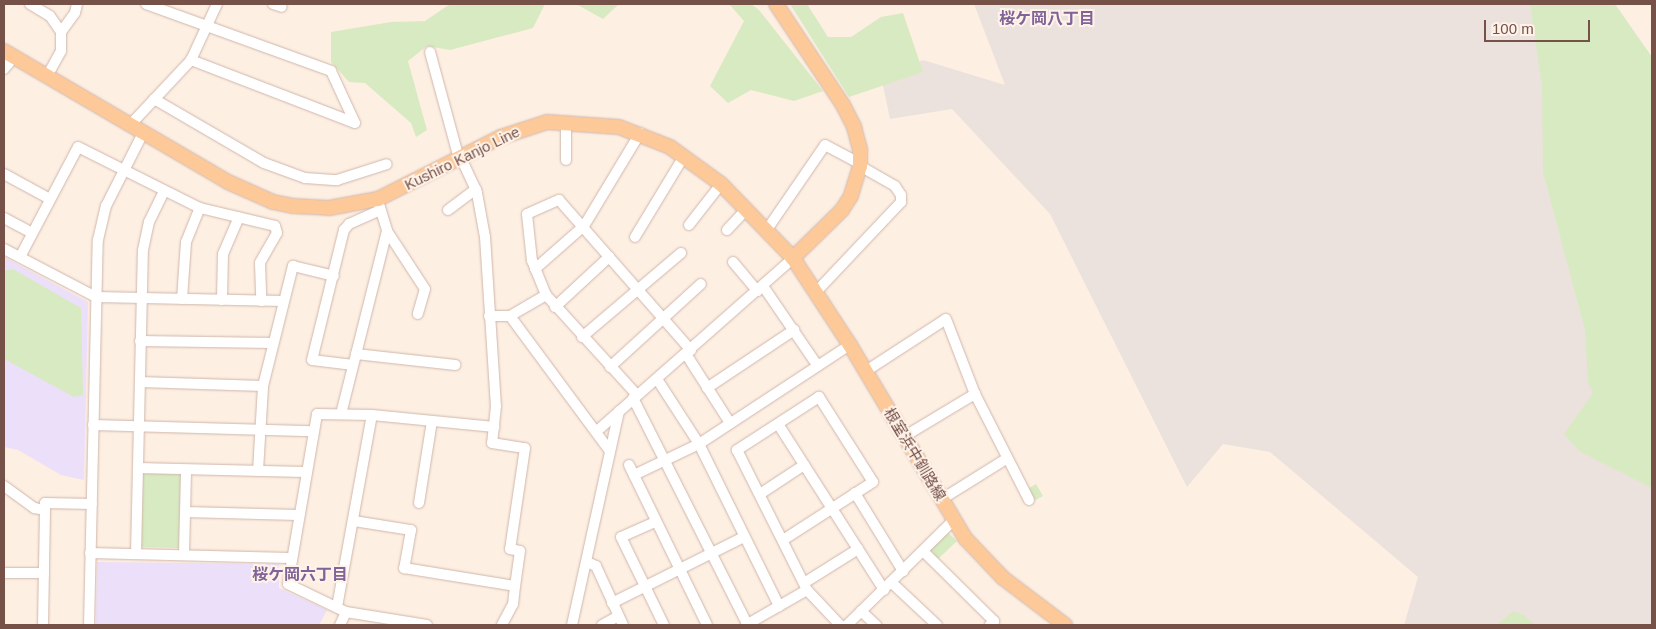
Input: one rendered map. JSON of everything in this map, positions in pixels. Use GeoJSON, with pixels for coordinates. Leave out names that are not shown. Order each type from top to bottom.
{"type":"FeatureCollection","features":[{"type":"Feature","properties":{"kind":"main road"},"geometry":{"type":"LineString","coordinates":[[776,4],[843,105],[854,126],[860,165],[851,196],[842,210],[793,258]]}},
{"type":"Feature","properties":{"kind":"main road","name":"Kushiro Kanjo Line"},"geometry":{"type":"LineString","coordinates":[[9,54],[144,131],[228,182],[273,202],[329,208],[379,205],[460,158],[527,127],[566,122],[640,132],[684,156],[721,184],[745,211],[793,258]]}},
{"type":"Feature","properties":{"kind":"main road","name":"根室浜中釧路線"},"geometry":{"type":"LineString","coordinates":[[793,258],[866,371],[954,520],[985,562],[1065,625]]}},
{"type":"Feature","properties":{"kind":"street"},"geometry":{"type":"LineString","coordinates":[[30,4],[50,16],[61,32],[61,51],[47,76]]}},
{"type":"Feature","properties":{"kind":"street"},"geometry":{"type":"LineString","coordinates":[[61,32],[75,13],[77,4]]}},
{"type":"Feature","properties":{"kind":"street"},"geometry":{"type":"LineString","coordinates":[[146,4],[331,71],[355,124],[190,60]]}},
{"type":"Feature","properties":{"kind":"street"},"geometry":{"type":"LineString","coordinates":[[131,124],[190,60],[217,4]]}},
{"type":"Feature","properties":{"kind":"street"},"geometry":{"type":"LineString","coordinates":[[430,52],[460,158],[476,189],[485,237],[496,406],[492,443],[525,448],[510,549],[520,551],[516,586],[513,604],[502,625]]}},
{"type":"Feature","properties":{"kind":"street"},"geometry":{"type":"LineString","coordinates":[[4,69],[9,54]]}},
{"type":"Feature","properties":{"kind":"street"},"geometry":{"type":"LineString","coordinates":[[154,99],[264,163],[305,178],[337,180],[388,164]]}},
{"type":"Feature","properties":{"kind":"street"},"geometry":{"type":"LineString","coordinates":[[566,122],[566,160]]}},
{"type":"Feature","properties":{"kind":"street"},"geometry":{"type":"LineString","coordinates":[[89,625],[96,297],[100,231],[106,206],[144,131]]}},
{"type":"Feature","properties":{"kind":"street"},"geometry":{"type":"LineString","coordinates":[[535,269],[584,226],[640,132]]}},
{"type":"Feature","properties":{"kind":"street"},"geometry":{"type":"LineString","coordinates":[[766,231],[824,145],[895,186],[901,195],[901,202],[816,292]]}},
{"type":"Feature","properties":{"kind":"street"},"geometry":{"type":"LineString","coordinates":[[20,257],[78,148],[200,208],[275,226],[277,232],[260,263],[261,301]]}},
{"type":"Feature","properties":{"kind":"street"},"geometry":{"type":"LineString","coordinates":[[635,237],[684,156]]}},
{"type":"Feature","properties":{"kind":"street"},"geometry":{"type":"LineString","coordinates":[[4,174],[50,199]]}},
{"type":"Feature","properties":{"kind":"street"},"geometry":{"type":"LineString","coordinates":[[690,225],[721,184]]}},
{"type":"Feature","properties":{"kind":"street"},"geometry":{"type":"LineString","coordinates":[[448,210],[476,189]]}},
{"type":"Feature","properties":{"kind":"street"},"geometry":{"type":"LineString","coordinates":[[136,554],[143,250],[149,222],[164,191]]}},
{"type":"Feature","properties":{"kind":"street"},"geometry":{"type":"LineString","coordinates":[[730,423],[707,388],[689,352],[665,319],[559,200],[527,214],[535,269],[546,295],[554,307],[610,366],[635,396],[747,625],[779,606],[858,550]]}},
{"type":"Feature","properties":{"kind":"street"},"geometry":{"type":"LineString","coordinates":[[353,365],[312,360],[344,230],[349,224],[379,205],[387,231],[425,289],[418,314]]}},
{"type":"Feature","properties":{"kind":"street"},"geometry":{"type":"LineString","coordinates":[[182,298],[186,242],[200,208]]}},
{"type":"Feature","properties":{"kind":"street"},"geometry":{"type":"LineString","coordinates":[[727,230],[745,211]]}},
{"type":"Feature","properties":{"kind":"street"},"geometry":{"type":"LineString","coordinates":[[222,300],[223,254],[240,217]]}},
{"type":"Feature","properties":{"kind":"street"},"geometry":{"type":"LineString","coordinates":[[4,218],[32,233]]}},
{"type":"Feature","properties":{"kind":"street"},"geometry":{"type":"LineString","coordinates":[[341,414],[387,231]]}},
{"type":"Feature","properties":{"kind":"street"},"geometry":{"type":"LineString","coordinates":[[4,249],[96,297],[283,301]]}},
{"type":"Feature","properties":{"kind":"street"},"geometry":{"type":"LineString","coordinates":[[582,337],[681,253]]}},
{"type":"Feature","properties":{"kind":"street"},"geometry":{"type":"LineString","coordinates":[[554,307],[609,257]]}},
{"type":"Feature","properties":{"kind":"street"},"geometry":{"type":"LineString","coordinates":[[597,431],[635,396],[689,352],[793,258]]}},
{"type":"Feature","properties":{"kind":"street"},"geometry":{"type":"LineString","coordinates":[[733,262],[760,288],[794,330],[817,365]]}},
{"type":"Feature","properties":{"kind":"street"},"geometry":{"type":"LineString","coordinates":[[258,471],[263,386],[292,266],[334,276]]}},
{"type":"Feature","properties":{"kind":"street"},"geometry":{"type":"LineString","coordinates":[[610,366],[665,319],[701,284]]}},
{"type":"Feature","properties":{"kind":"street"},"geometry":{"type":"LineString","coordinates":[[489,316],[510,316],[546,295]]}},
{"type":"Feature","properties":{"kind":"street"},"geometry":{"type":"LineString","coordinates":[[510,316],[597,431],[609,450]]}},
{"type":"Feature","properties":{"kind":"street"},"geometry":{"type":"LineString","coordinates":[[866,371],[946,319],[975,394],[1006,459],[1029,500]]}},
{"type":"Feature","properties":{"kind":"street"},"geometry":{"type":"LineString","coordinates":[[707,388],[794,330]]}},
{"type":"Feature","properties":{"kind":"street"},"geometry":{"type":"LineString","coordinates":[[140,341],[273,344]]}},
{"type":"Feature","properties":{"kind":"street"},"geometry":{"type":"LineString","coordinates":[[706,625],[631,470],[666,459],[698,444],[850,345]]}},
{"type":"Feature","properties":{"kind":"street"},"geometry":{"type":"LineString","coordinates":[[356,354],[455,365]]}},
{"type":"Feature","properties":{"kind":"street"},"geometry":{"type":"LineString","coordinates":[[657,379],[698,444],[779,606]]}},
{"type":"Feature","properties":{"kind":"street"},"geometry":{"type":"LineString","coordinates":[[140,382],[263,386]]}},
{"type":"Feature","properties":{"kind":"street"},"geometry":{"type":"LineString","coordinates":[[905,436],[975,394]]}},
{"type":"Feature","properties":{"kind":"street"},"geometry":{"type":"LineString","coordinates":[[783,540],[873,482],[819,397],[737,450],[806,586],[840,625]]}},
{"type":"Feature","properties":{"kind":"street"},"geometry":{"type":"LineString","coordinates":[[572,625],[619,411]]}},
{"type":"Feature","properties":{"kind":"street"},"geometry":{"type":"LineString","coordinates":[[427,625],[393,623],[341,609],[288,584],[290,558],[313,430],[318,414],[372,415],[494,427]]}},
{"type":"Feature","properties":{"kind":"street"},"geometry":{"type":"LineString","coordinates":[[340,625],[354,521],[372,415]]}},
{"type":"Feature","properties":{"kind":"street"},"geometry":{"type":"LineString","coordinates":[[419,503],[432,421]]}},
{"type":"Feature","properties":{"kind":"street"},"geometry":{"type":"LineString","coordinates":[[778,424],[858,550],[888,586],[937,625]]}},
{"type":"Feature","properties":{"kind":"street"},"geometry":{"type":"LineString","coordinates":[[93,425],[313,430]]}},
{"type":"Feature","properties":{"kind":"street"},"geometry":{"type":"LineString","coordinates":[[942,499],[1006,459]]}},
{"type":"Feature","properties":{"kind":"street"},"geometry":{"type":"LineString","coordinates":[[760,494],[804,465]]}},
{"type":"Feature","properties":{"kind":"street"},"geometry":{"type":"LineString","coordinates":[[138,468],[306,472]]}},
{"type":"Feature","properties":{"kind":"street"},"geometry":{"type":"LineString","coordinates":[[184,554],[186,470]]}},
{"type":"Feature","properties":{"kind":"street"},"geometry":{"type":"LineString","coordinates":[[4,486],[34,508],[45,510]]}},
{"type":"Feature","properties":{"kind":"street"},"geometry":{"type":"LineString","coordinates":[[855,493],[903,571]]}},
{"type":"Feature","properties":{"kind":"street"},"geometry":{"type":"LineString","coordinates":[[43,625],[45,503],[92,504]]}},
{"type":"Feature","properties":{"kind":"street"},"geometry":{"type":"LineString","coordinates":[[185,512],[298,515]]}},
{"type":"Feature","properties":{"kind":"street"},"geometry":{"type":"LineString","coordinates":[[847,625],[954,520]]}},
{"type":"Feature","properties":{"kind":"street"},"geometry":{"type":"LineString","coordinates":[[354,521],[411,530],[404,568],[516,586]]}},
{"type":"Feature","properties":{"kind":"street"},"geometry":{"type":"LineString","coordinates":[[655,522],[621,537],[664,625]]}},
{"type":"Feature","properties":{"kind":"street"},"geometry":{"type":"LineString","coordinates":[[612,603],[744,537]]}},
{"type":"Feature","properties":{"kind":"street"},"geometry":{"type":"LineString","coordinates":[[922,551],[994,621],[990,625]]}},
{"type":"Feature","properties":{"kind":"street"},"geometry":{"type":"LineString","coordinates":[[90,553],[290,558]]}},
{"type":"Feature","properties":{"kind":"street"},"geometry":{"type":"LineString","coordinates":[[587,562],[596,566],[621,621],[602,625]]}},
{"type":"Feature","properties":{"kind":"street"},"geometry":{"type":"LineString","coordinates":[[4,573],[44,573]]}},
{"type":"Feature","properties":{"kind":"street"},"geometry":{"type":"LineString","coordinates":[[861,611],[876,625]]}},
{"type":"Feature","properties":{"kind":"shaded area"},"geometry":{"type":"Polygon","coordinates":[[[974,4],[1575,4],[1652,428],[1652,625],[1404,625],[1418,577],[1270,452],[1223,444],[1187,487],[1050,214],[952,109],[890,119],[881,76],[923,60],[1005,85],[974,4]]]}},
{"type":"Feature","properties":{"kind":"shaded area"},"geometry":{"type":"Polygon","coordinates":[[[4,257],[88,302],[84,480],[61,475],[18,450],[4,447],[4,257]]]}},
{"type":"Feature","properties":{"kind":"shaded area"},"geometry":{"type":"Polygon","coordinates":[[[97,562],[279,564],[279,588],[327,610],[319,625],[96,625],[97,562]]]}},
{"type":"Feature","properties":{"kind":"green space"},"geometry":{"type":"Polygon","coordinates":[[[450,4],[545,4],[533,28],[450,50],[427,46],[408,61],[427,130],[416,137],[411,123],[365,83],[349,82],[331,62],[331,32],[391,22],[425,21],[450,4]]]}},
{"type":"Feature","properties":{"kind":"green space"},"geometry":{"type":"Polygon","coordinates":[[[576,4],[619,4],[603,19],[576,4]]]}},
{"type":"Feature","properties":{"kind":"green space"},"geometry":{"type":"Polygon","coordinates":[[[729,4],[751,4],[759,10],[823,91],[794,101],[751,90],[728,103],[710,86],[744,21],[729,4]]]}},
{"type":"Feature","properties":{"kind":"green space"},"geometry":{"type":"Polygon","coordinates":[[[790,4],[807,4],[828,37],[851,37],[881,17],[903,13],[923,72],[849,97],[790,4]]]}},
{"type":"Feature","properties":{"kind":"green space"},"geometry":{"type":"Polygon","coordinates":[[[1530,4],[1615,4],[1652,57],[1652,488],[1579,451],[1564,434],[1593,393],[1588,383],[1585,330],[1543,172],[1542,86],[1530,4]]]}},
{"type":"Feature","properties":{"kind":"green space"},"geometry":{"type":"Polygon","coordinates":[[[13,269],[81,308],[83,395],[74,397],[4,359],[4,271],[13,269]]]}},
{"type":"Feature","properties":{"kind":"green space"},"geometry":{"type":"Polygon","coordinates":[[[143,473],[181,474],[179,548],[141,547],[143,473]]]}},
{"type":"Feature","properties":{"kind":"green space"},"geometry":{"type":"Polygon","coordinates":[[[1036,484],[1043,496],[1032,502],[1026,490],[1036,484]]]}},
{"type":"Feature","properties":{"kind":"green space"},"geometry":{"type":"Polygon","coordinates":[[[947,532],[957,541],[937,560],[931,554],[930,548],[947,532]]]}},
{"type":"Feature","properties":{"kind":"green space"},"geometry":{"type":"Polygon","coordinates":[[[1513,611],[1525,616],[1535,625],[1497,625],[1513,611]]]}},
{"type":"Feature","properties":{"kind":"district","name":"桜ケ岡八丁目"},"geometry":{"type":"Point","coordinates":[1047,19]}},
{"type":"Feature","properties":{"kind":"district","name":"桜ケ岡六丁目"},"geometry":{"type":"Point","coordinates":[300,575]}}]}
